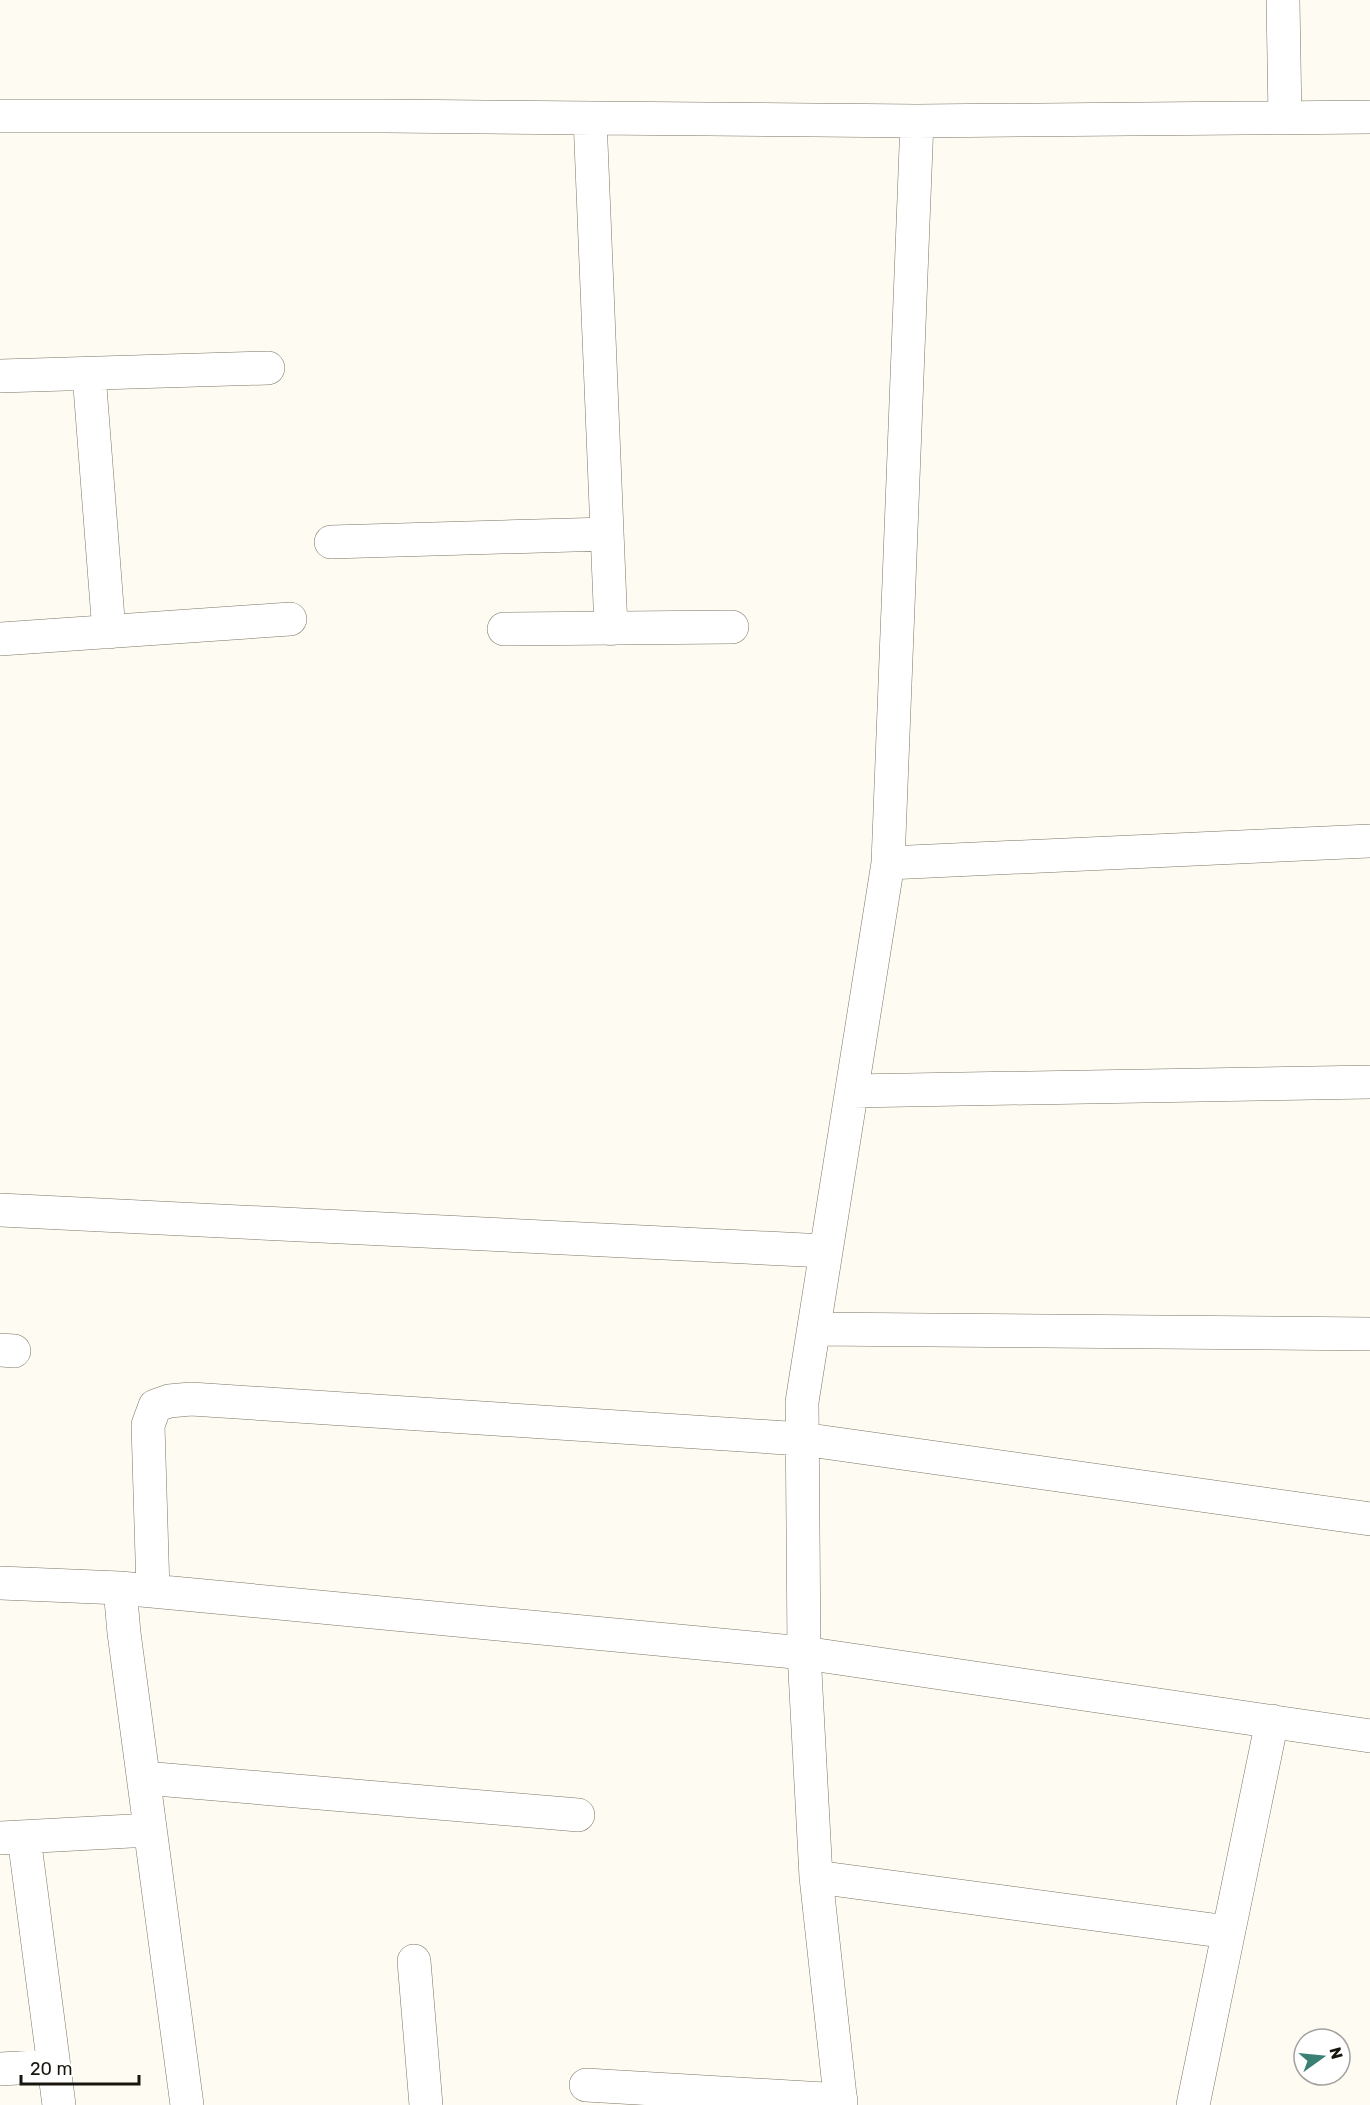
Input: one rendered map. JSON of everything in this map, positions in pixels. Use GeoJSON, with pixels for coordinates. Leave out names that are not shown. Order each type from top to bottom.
{"type":"FeatureCollection","features":[{"type":"Feature","properties":{"kind":"street"},"geometry":{"type":"LineString","coordinates":[[1283,0],[1285,118]]}},
{"type":"Feature","properties":{"kind":"street"},"geometry":{"type":"LineString","coordinates":[[0,116],[917,121],[1370,117]]}},
{"type":"Feature","properties":{"kind":"street"},"geometry":{"type":"LineString","coordinates":[[590,118],[611,629]]}},
{"type":"Feature","properties":{"kind":"street"},"geometry":{"type":"LineString","coordinates":[[586,2085],[841,2102],[816,1877],[804,1653],[802,1402],[888,863],[917,121]]}},
{"type":"Feature","properties":{"kind":"street"},"geometry":{"type":"LineString","coordinates":[[0,376],[268,368]]}},
{"type":"Feature","properties":{"kind":"street"},"geometry":{"type":"LineString","coordinates":[[89,374],[108,632]]}},
{"type":"Feature","properties":{"kind":"street"},"geometry":{"type":"LineString","coordinates":[[331,542],[608,534]]}},
{"type":"Feature","properties":{"kind":"street"},"geometry":{"type":"LineString","coordinates":[[0,639],[290,619]]}},
{"type":"Feature","properties":{"kind":"street"},"geometry":{"type":"LineString","coordinates":[[504,629],[732,627]]}},
{"type":"Feature","properties":{"kind":"street"},"geometry":{"type":"LineString","coordinates":[[888,863],[1370,841]]}},
{"type":"Feature","properties":{"kind":"street"},"geometry":{"type":"LineString","coordinates":[[852,1090],[1370,1082]]}},
{"type":"Feature","properties":{"kind":"street"},"geometry":{"type":"LineString","coordinates":[[0,1210],[825,1251]]}},
{"type":"Feature","properties":{"kind":"street"},"geometry":{"type":"LineString","coordinates":[[814,1329],[1370,1334]]}},
{"type":"Feature","properties":{"kind":"street"},"geometry":{"type":"LineString","coordinates":[[153,1591],[148,1425],[155,1406],[169,1401],[191,1399],[802,1439],[1370,1519]]}},
{"type":"Feature","properties":{"kind":"street"},"geometry":{"type":"LineString","coordinates":[[0,1583],[120,1588],[804,1653],[1370,1736]]}},
{"type":"Feature","properties":{"kind":"street"},"geometry":{"type":"LineString","coordinates":[[120,1588],[124,1633],[187,2105]]}},
{"type":"Feature","properties":{"kind":"street"},"geometry":{"type":"LineString","coordinates":[[1193,2105],[1272,1721]]}},
{"type":"Feature","properties":{"kind":"street"},"geometry":{"type":"LineString","coordinates":[[144,1778],[578,1815]]}},
{"type":"Feature","properties":{"kind":"street"},"geometry":{"type":"LineString","coordinates":[[59,2105],[54,2066],[12,1838],[150,1830]]}},
{"type":"Feature","properties":{"kind":"street"},"geometry":{"type":"LineString","coordinates":[[816,1877],[1228,1932]]}},
{"type":"Feature","properties":{"kind":"street"},"geometry":{"type":"LineString","coordinates":[[414,1961],[426,2105]]}},
{"type":"Feature","properties":{"kind":"street"},"geometry":{"type":"LineString","coordinates":[[0,2069],[54,2066]]}}]}
